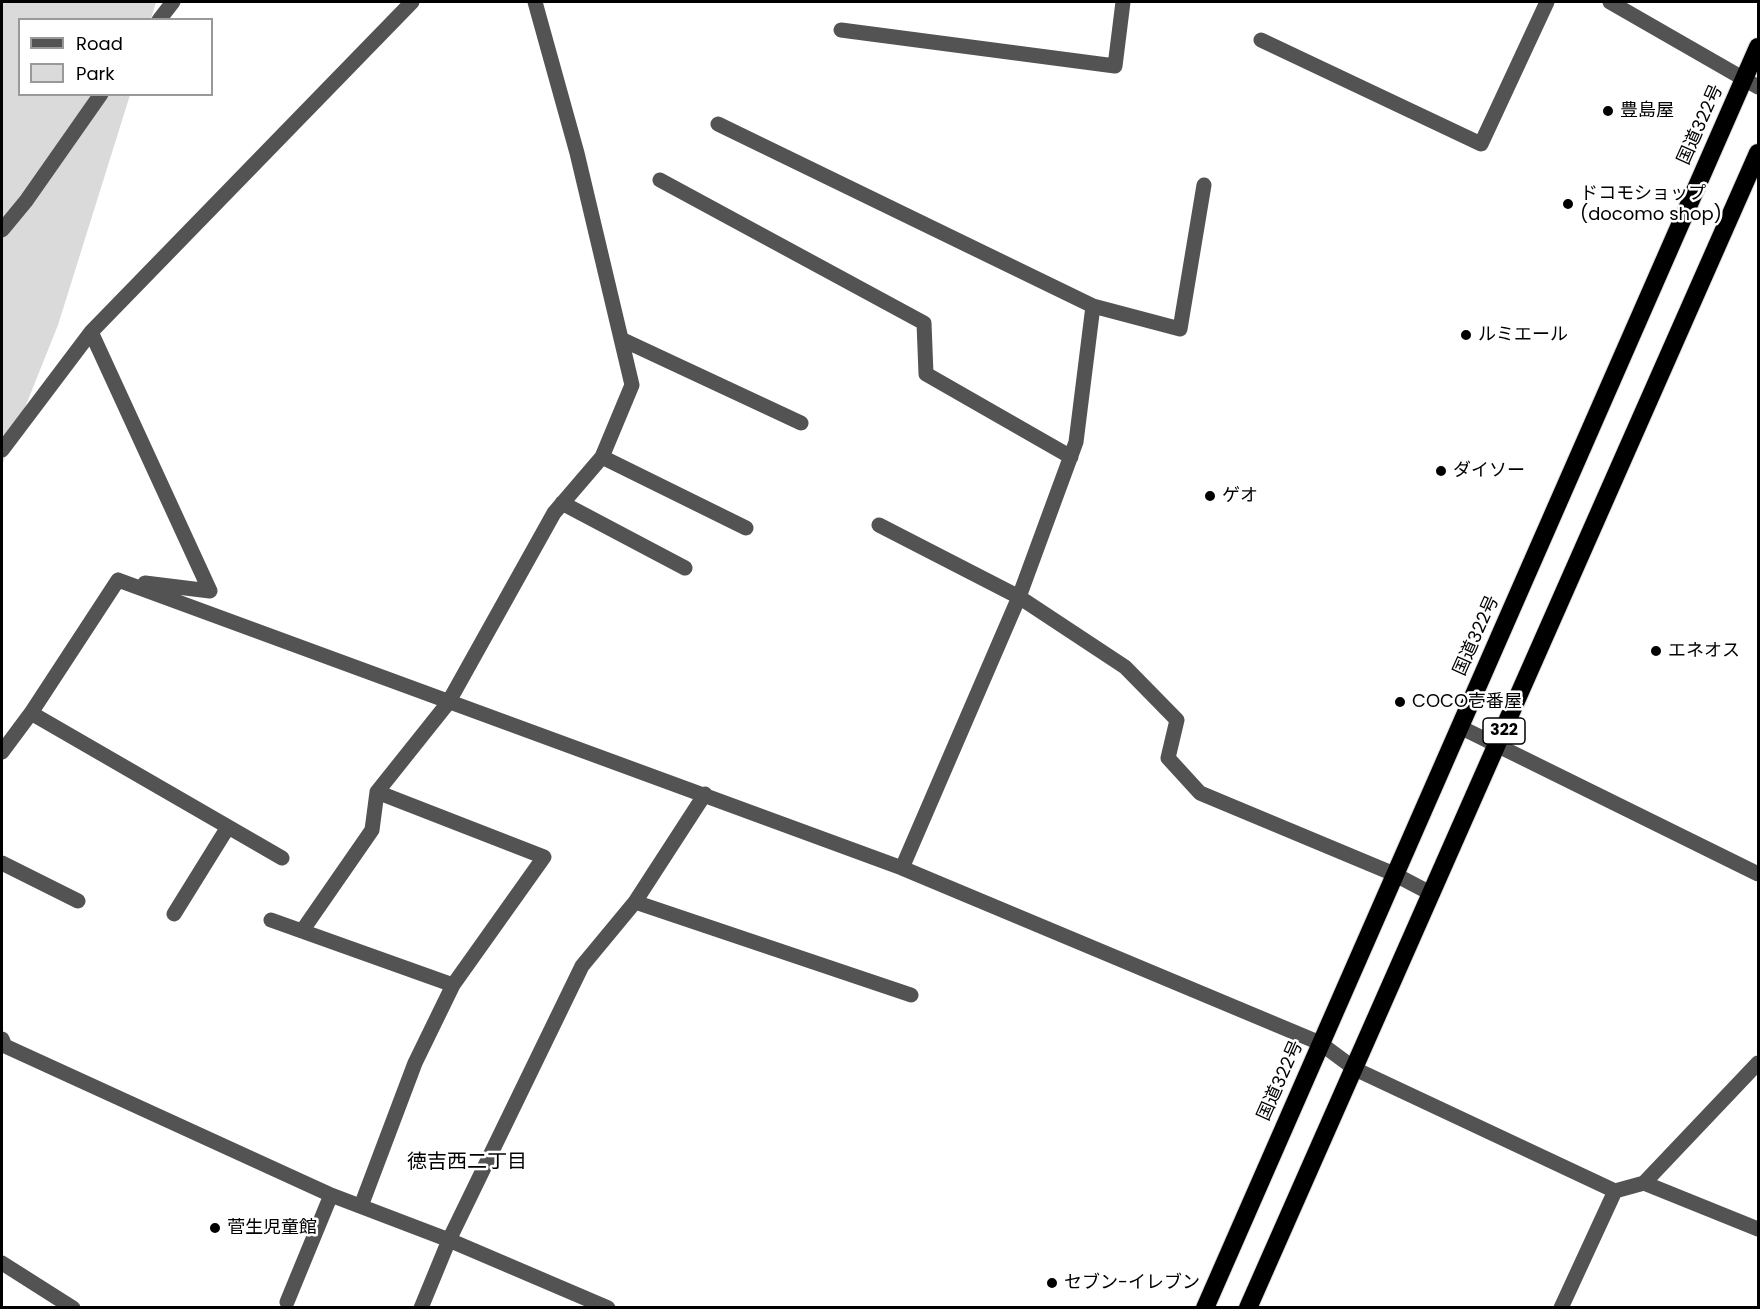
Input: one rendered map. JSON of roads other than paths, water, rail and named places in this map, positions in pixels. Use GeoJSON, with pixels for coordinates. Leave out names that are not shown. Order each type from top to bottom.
{"type":"FeatureCollection","features":[{"type":"Feature","properties":{"kind":"highway","name":"国道322号"},"geometry":{"type":"LineString","coordinates":[[1205,1308],[1394,874],[1752,82],[1758,47]]}},
{"type":"Feature","properties":{"kind":"highway","name":"322"},"geometry":{"type":"LineString","coordinates":[[1248,1308],[1758,153]]}},
{"type":"Feature","properties":{"kind":"street"},"geometry":{"type":"LineString","coordinates":[[161,18],[173,2]]}},
{"type":"Feature","properties":{"kind":"street"},"geometry":{"type":"LineString","coordinates":[[2,450],[91,332],[412,2]]}},
{"type":"Feature","properties":{"kind":"street"},"geometry":{"type":"LineString","coordinates":[[302,931],[372,830],[377,792],[448,703],[554,513],[602,457],[632,385],[577,153],[535,2]]}},
{"type":"Feature","properties":{"kind":"street"},"geometry":{"type":"LineString","coordinates":[[841,30],[1115,66],[1123,2]]}},
{"type":"Feature","properties":{"kind":"street"},"geometry":{"type":"LineString","coordinates":[[1261,40],[1481,144],[1547,2]]}},
{"type":"Feature","properties":{"kind":"street"},"geometry":{"type":"LineString","coordinates":[[1610,2],[1752,82]]}},
{"type":"Feature","properties":{"kind":"street"},"geometry":{"type":"LineString","coordinates":[[2,230],[26,201],[100,96]]}},
{"type":"Feature","properties":{"kind":"street"},"geometry":{"type":"LineString","coordinates":[[718,124],[1093,306],[1180,329],[1204,185]]}},
{"type":"Feature","properties":{"kind":"street"},"geometry":{"type":"LineString","coordinates":[[660,180],[924,323],[926,374],[1071,457]]}},
{"type":"Feature","properties":{"kind":"street"},"geometry":{"type":"LineString","coordinates":[[902,868],[1019,597],[1071,457],[1076,442],[1093,306]]}},
{"type":"Feature","properties":{"kind":"street"},"geometry":{"type":"LineString","coordinates":[[91,332],[210,591],[118,580]]}},
{"type":"Feature","properties":{"kind":"street"},"geometry":{"type":"LineString","coordinates":[[621,339],[801,423]]}},
{"type":"Feature","properties":{"kind":"street"},"geometry":{"type":"LineString","coordinates":[[602,457],[746,528]]}},
{"type":"Feature","properties":{"kind":"street"},"geometry":{"type":"LineString","coordinates":[[562,503],[685,568]]}},
{"type":"Feature","properties":{"kind":"street"},"geometry":{"type":"LineString","coordinates":[[879,525],[1019,597],[1125,666],[1177,720],[1168,758],[1200,793],[1394,874],[1432,894]]}},
{"type":"Feature","properties":{"kind":"street"},"geometry":{"type":"LineString","coordinates":[[118,580],[902,868],[1320,1043],[1355,1070],[1615,1191],[1644,1183],[1758,1063]]}},
{"type":"Feature","properties":{"kind":"street"},"geometry":{"type":"LineString","coordinates":[[2,752],[31,713],[118,580]]}},
{"type":"Feature","properties":{"kind":"street"},"geometry":{"type":"LineString","coordinates":[[31,713],[282,858]]}},
{"type":"Feature","properties":{"kind":"street"},"geometry":{"type":"LineString","coordinates":[[1460,727],[1758,874]]}},
{"type":"Feature","properties":{"kind":"street"},"geometry":{"type":"LineString","coordinates":[[362,1206],[415,1062],[453,985],[544,857],[377,792]]}},
{"type":"Feature","properties":{"kind":"street"},"geometry":{"type":"LineString","coordinates":[[421,1308],[449,1240],[582,966],[635,902],[705,794]]}},
{"type":"Feature","properties":{"kind":"street"},"geometry":{"type":"LineString","coordinates":[[174,914],[228,827]]}},
{"type":"Feature","properties":{"kind":"street"},"geometry":{"type":"LineString","coordinates":[[2,862],[78,901]]}},
{"type":"Feature","properties":{"kind":"street"},"geometry":{"type":"LineString","coordinates":[[635,902],[911,995]]}},
{"type":"Feature","properties":{"kind":"street"},"geometry":{"type":"LineString","coordinates":[[271,920],[453,985]]}},
{"type":"Feature","properties":{"kind":"street"},"geometry":{"type":"LineString","coordinates":[[2,1039],[5,1046],[331,1195],[449,1240],[608,1308]]}},
{"type":"Feature","properties":{"kind":"street"},"geometry":{"type":"LineString","coordinates":[[1644,1183],[1758,1230]]}},
{"type":"Feature","properties":{"kind":"street"},"geometry":{"type":"LineString","coordinates":[[1561,1308],[1615,1191]]}},
{"type":"Feature","properties":{"kind":"street"},"geometry":{"type":"LineString","coordinates":[[287,1302],[331,1195]]}},
{"type":"Feature","properties":{"kind":"street"},"geometry":{"type":"LineString","coordinates":[[2,1263],[73,1308]]}},
{"type":"Feature","properties":{"kind":"place","name":"豊島屋"},"geometry":{"type":"Point","coordinates":[1608,111]}},
{"type":"Feature","properties":{"kind":"place","name":"ドコモショップ (docomo shop)"},"geometry":{"type":"Point","coordinates":[1568,204]}},
{"type":"Feature","properties":{"kind":"place","name":"ルミエール"},"geometry":{"type":"Point","coordinates":[1466,335]}},
{"type":"Feature","properties":{"kind":"place","name":"ダイソー"},"geometry":{"type":"Point","coordinates":[1441,471]}},
{"type":"Feature","properties":{"kind":"place","name":"ゲオ"},"geometry":{"type":"Point","coordinates":[1210,496]}},
{"type":"Feature","properties":{"kind":"place","name":"エネオス"},"geometry":{"type":"Point","coordinates":[1656,651]}},
{"type":"Feature","properties":{"kind":"place","name":"COCO壱番屋"},"geometry":{"type":"Point","coordinates":[1400,702]}},
{"type":"Feature","properties":{"kind":"place","name":"菅生児童館"},"geometry":{"type":"Point","coordinates":[215,1228]}},
{"type":"Feature","properties":{"kind":"place","name":"セブン-イレブン"},"geometry":{"type":"Point","coordinates":[1052,1283]}},
{"type":"Feature","properties":{"kind":"district","name":"徳吉西二丁目"},"geometry":{"type":"Point","coordinates":[467,1163]}}]}
